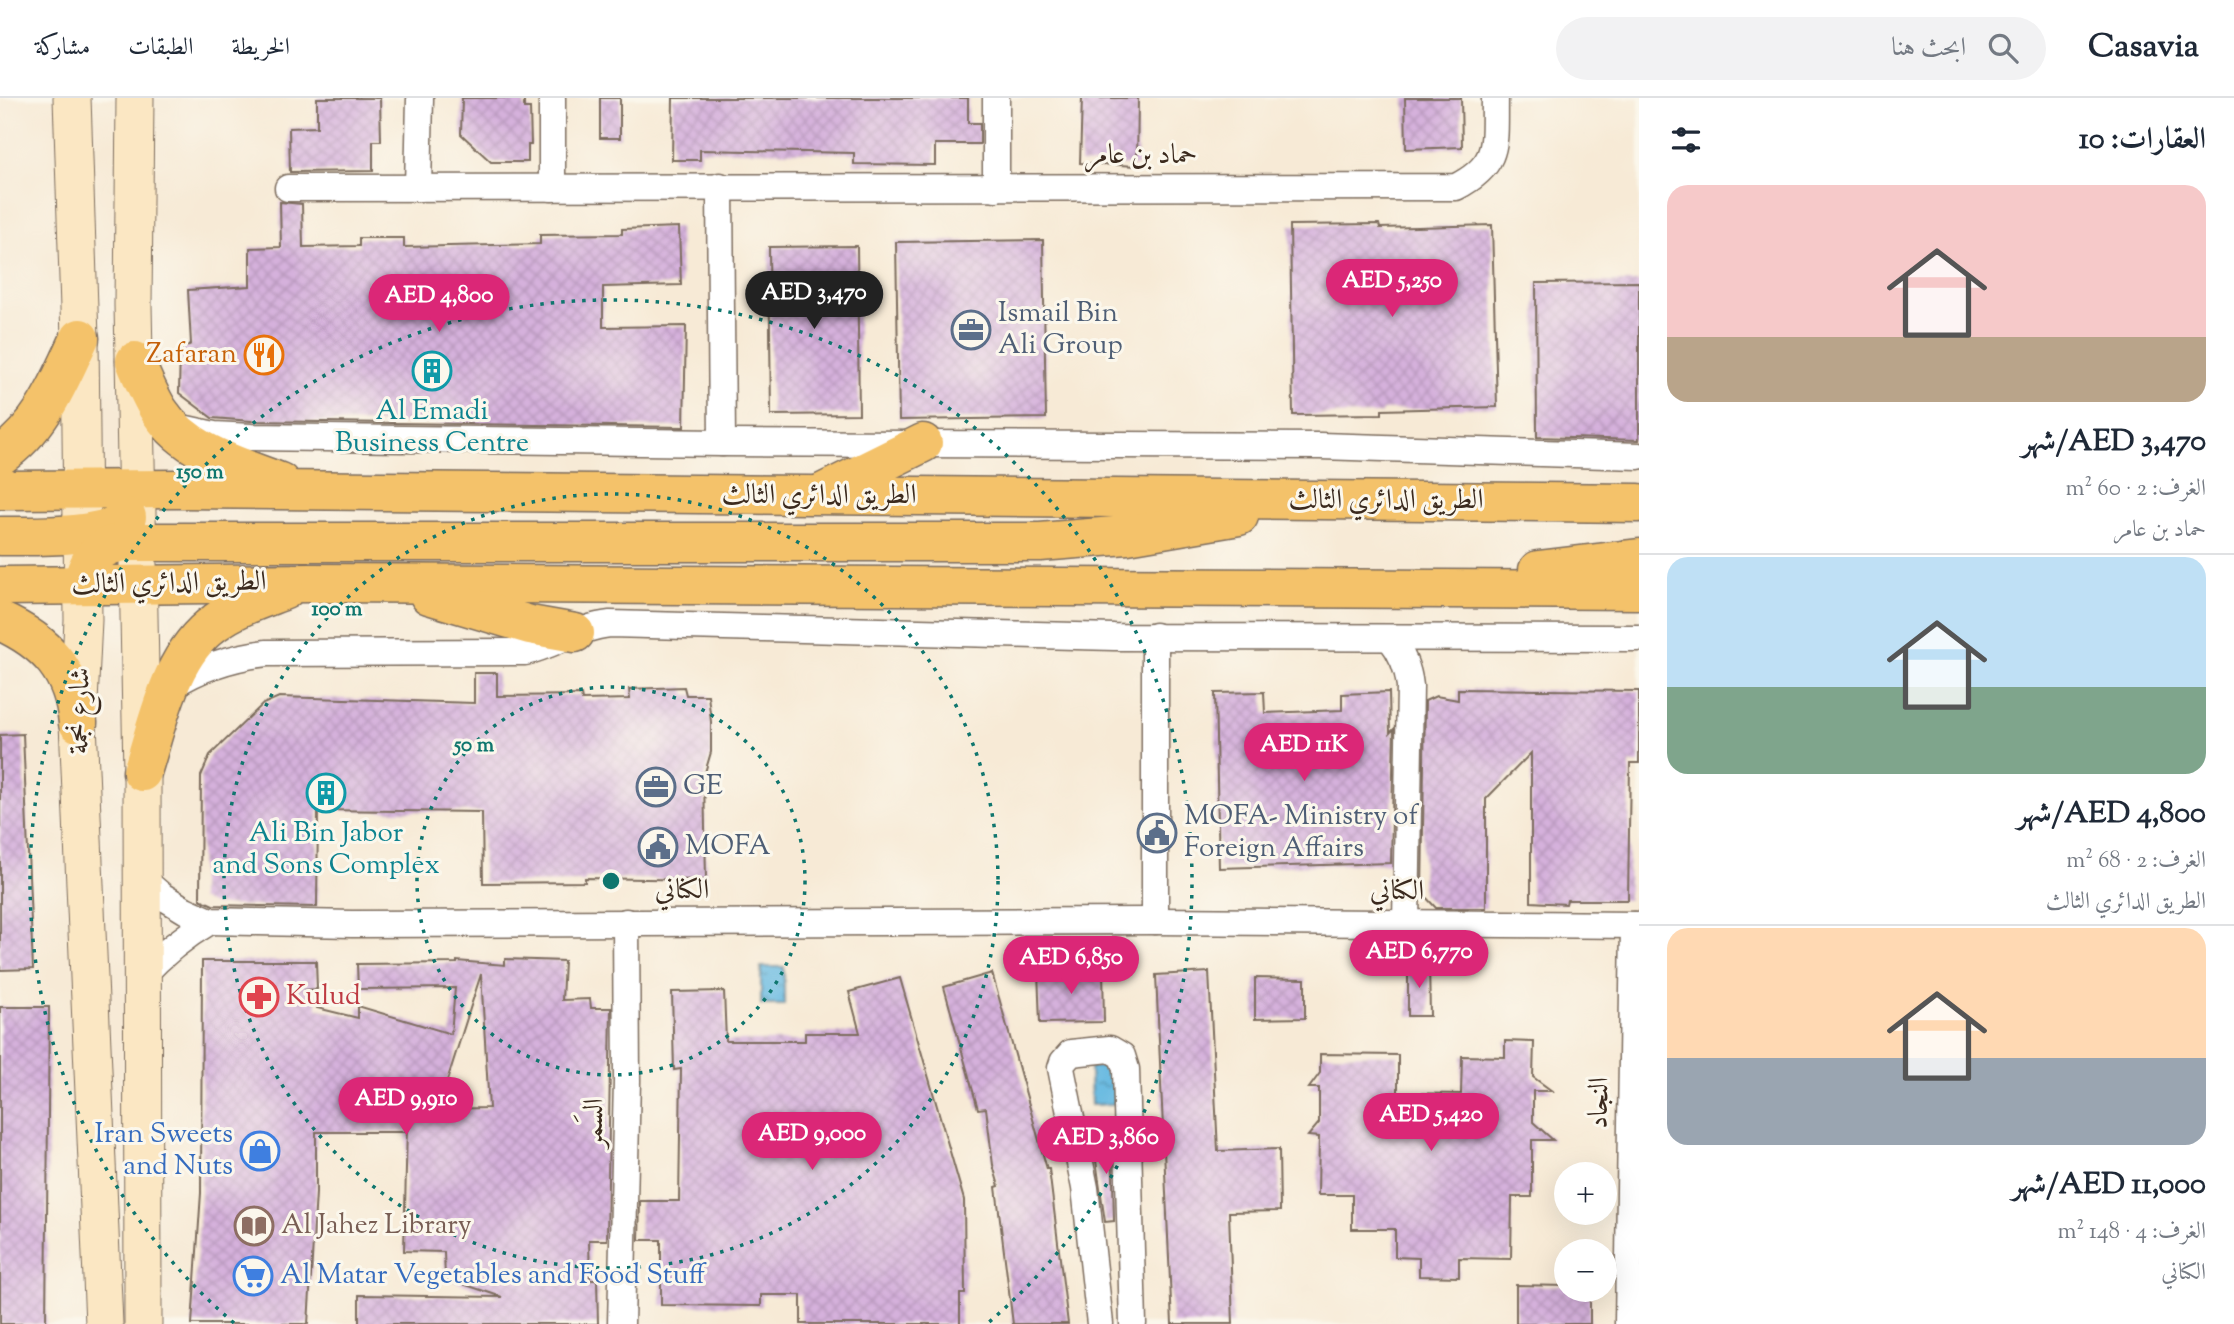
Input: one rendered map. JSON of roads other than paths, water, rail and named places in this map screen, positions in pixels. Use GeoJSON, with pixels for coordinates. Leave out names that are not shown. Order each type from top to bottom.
{"type":"FeatureCollection","features":[{"type":"Feature","properties":{"kind":"highway"},"geometry":{"type":"LineString","coordinates":[[7,536],[22,531],[29,513],[27,503],[5,479],[23,438],[38,421],[80,338]]}},
{"type":"Feature","properties":{"kind":"highway"},"geometry":{"type":"LineString","coordinates":[[135,361],[151,397],[165,419],[182,437],[209,454],[305,492]]}},
{"type":"Feature","properties":{"kind":"highway"},"geometry":{"type":"LineString","coordinates":[[816,496],[923,443]]}},
{"type":"Feature","properties":{"kind":"highway","name":"الطريق الدائري الثالث"},"geometry":{"type":"LineString","coordinates":[[5,479],[81,489],[1639,503]]}},
{"type":"Feature","properties":{"kind":"highway"},"geometry":{"type":"LineString","coordinates":[[7,536],[82,533],[119,525],[132,508],[136,489]]}},
{"type":"Feature","properties":{"kind":"highway"},"geometry":{"type":"LineString","coordinates":[[82,585],[85,569],[102,549],[115,544],[137,542],[1040,542],[1168,529],[1320,500]]}},
{"type":"Feature","properties":{"kind":"highway"},"geometry":{"type":"LineString","coordinates":[[1436,591],[1521,572],[1639,558]]}},
{"type":"Feature","properties":{"kind":"highway"},"geometry":{"type":"LineString","coordinates":[[142,772],[171,685],[192,645],[217,621],[268,596],[311,583]]}},
{"type":"Feature","properties":{"kind":"highway"},"geometry":{"type":"LineString","coordinates":[[390,583],[530,625],[575,633]]}},
{"type":"Feature","properties":{"kind":"highway","name":"الطريق الدائري الثالث"},"geometry":{"type":"LineString","coordinates":[[0,586],[390,583],[1436,591],[1639,590]]}},
{"type":"Feature","properties":{"kind":"highway"},"geometry":{"type":"LineString","coordinates":[[1564,590],[1639,605]]}},
{"type":"Feature","properties":{"kind":"highway"},"geometry":{"type":"LineString","coordinates":[[0,621],[38,643],[54,659],[76,698],[78,723]]}},
{"type":"Feature","properties":{"kind":"main road","name":"شارع نجمة"},"geometry":{"type":"LineString","coordinates":[[135,98],[133,305],[142,772],[143,1324]]}},
{"type":"Feature","properties":{"kind":"main road","name":"شارع نجمة"},"geometry":{"type":"LineString","coordinates":[[70,100],[80,338],[83,620],[78,723],[104,1324]]}},
{"type":"Feature","properties":{"kind":"street"},"geometry":{"type":"LineString","coordinates":[[418,188],[420,98]]}},
{"type":"Feature","properties":{"kind":"street"},"geometry":{"type":"LineString","coordinates":[[552,98],[552,188]]}},
{"type":"Feature","properties":{"kind":"street"},"geometry":{"type":"LineString","coordinates":[[996,98],[996,188]]}},
{"type":"Feature","properties":{"kind":"street","name":"حماد بن عامر"},"geometry":{"type":"LineString","coordinates":[[288,188],[1456,187],[1475,177],[1493,152],[1494,98]]}},
{"type":"Feature","properties":{"kind":"street"},"geometry":{"type":"LineString","coordinates":[[720,186],[722,443]]}},
{"type":"Feature","properties":{"kind":"street","name":"الطريق الدائري الثالث"},"geometry":{"type":"LineString","coordinates":[[165,419],[185,430],[214,435],[722,443],[1320,446],[1639,456]]}},
{"type":"Feature","properties":{"kind":"street"},"geometry":{"type":"LineString","coordinates":[[171,685],[193,672],[242,656],[267,653],[525,652],[547,646],[575,633],[610,624],[1114,637],[1639,638]]}},
{"type":"Feature","properties":{"kind":"street"},"geometry":{"type":"LineString","coordinates":[[1155,921],[1156,636]]}},
{"type":"Feature","properties":{"kind":"street"},"geometry":{"type":"LineString","coordinates":[[1390,638],[1405,663],[1409,686],[1406,923]]}},
{"type":"Feature","properties":{"kind":"street","name":"الكناني"},"geometry":{"type":"LineString","coordinates":[[142,879],[173,903],[209,921],[352,924],[1155,921],[1637,925]]}},
{"type":"Feature","properties":{"kind":"street"},"geometry":{"type":"LineString","coordinates":[[142,976],[184,936],[209,921]]}},
{"type":"Feature","properties":{"kind":"street","name":"السَمر"},"geometry":{"type":"LineString","coordinates":[[621,1324],[627,1081],[626,922]]}},
{"type":"Feature","properties":{"kind":"street","name":"النجاد"},"geometry":{"type":"LineString","coordinates":[[1628,1324],[1637,925]]}},
{"type":"Feature","properties":{"kind":"street"},"geometry":{"type":"LineString","coordinates":[[1100,1324],[1085,1188],[1061,1068],[1071,1053],[1110,1049],[1122,1056],[1126,1069],[1133,1324]]}},
{"type":"Feature","properties":{"kind":"water"},"geometry":{"type":"Polygon","coordinates":[[[761,967],[784,967],[784,1005],[761,1005],[761,967]]]}},
{"type":"Feature","properties":{"kind":"water"},"geometry":{"type":"Polygon","coordinates":[[[1090,1067],[1113,1067],[1114,1104],[1091,1105],[1090,1067]]]}},
{"type":"Feature","properties":{"kind":"place","name":"Ismail Bin Ali Group"},"geometry":{"type":"Point","coordinates":[971,330]}},
{"type":"Feature","properties":{"kind":"place","name":"Zafaran"},"geometry":{"type":"Point","coordinates":[264,355]}},
{"type":"Feature","properties":{"kind":"place","name":"Al Emadi Business Centre"},"geometry":{"type":"Point","coordinates":[432,371]}},
{"type":"Feature","properties":{"kind":"place","name":"GE"},"geometry":{"type":"Point","coordinates":[656,787]}},
{"type":"Feature","properties":{"kind":"place","name":"Ali Bin Jabor and Sons Complex"},"geometry":{"type":"Point","coordinates":[326,793]}},
{"type":"Feature","properties":{"kind":"place","name":"MOFA- Ministry of Foreign Affairs"},"geometry":{"type":"Point","coordinates":[1157,833]}},
{"type":"Feature","properties":{"kind":"place","name":"MOFA"},"geometry":{"type":"Point","coordinates":[658,847]}},
{"type":"Feature","properties":{"kind":"place","name":"Kulud"},"geometry":{"type":"Point","coordinates":[259,997]}},
{"type":"Feature","properties":{"kind":"place","name":"Iran Sweets and Nuts"},"geometry":{"type":"Point","coordinates":[260,1151]}},
{"type":"Feature","properties":{"kind":"place","name":"Al Jahez Library"},"geometry":{"type":"Point","coordinates":[254,1226]}},
{"type":"Feature","properties":{"kind":"place","name":"Al Matar Vegetables and Food Stuff"},"geometry":{"type":"Point","coordinates":[253,1276]}}]}
